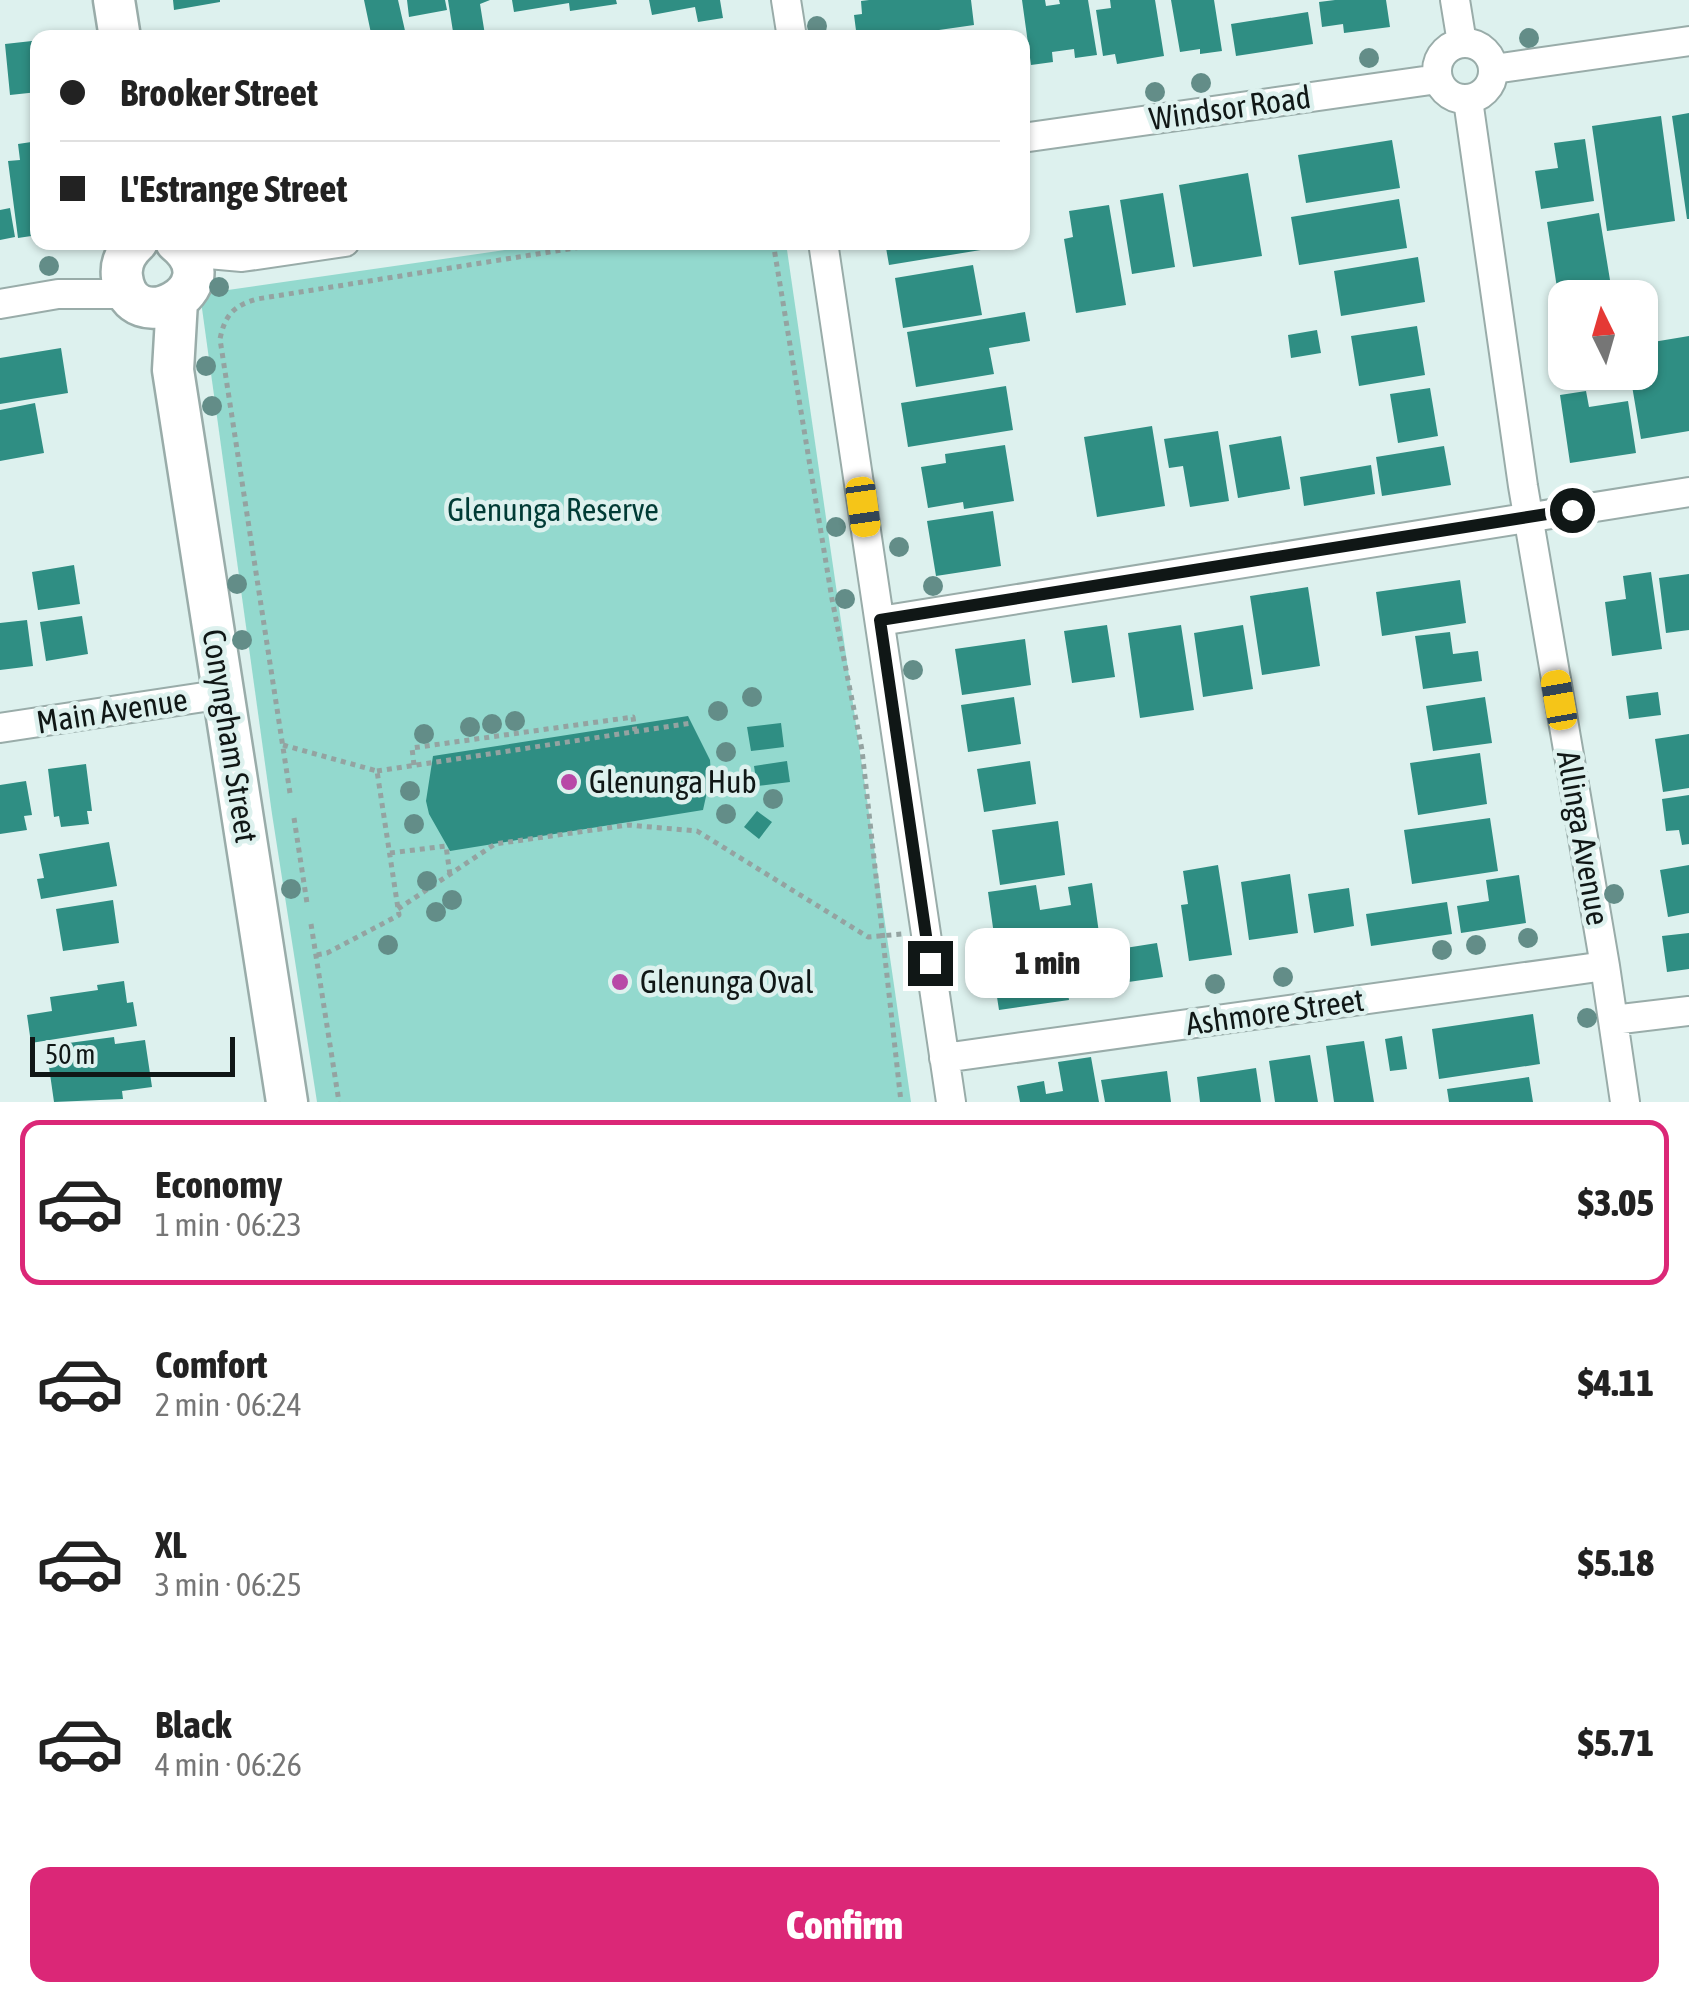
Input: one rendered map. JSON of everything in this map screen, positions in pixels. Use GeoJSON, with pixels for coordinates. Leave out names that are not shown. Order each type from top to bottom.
{"type":"FeatureCollection","features":[{"type":"Feature","properties":{"kind":"street"},"geometry":{"type":"LineString","coordinates":[[114,0],[119,30]]}},
{"type":"Feature","properties":{"kind":"street"},"geometry":{"type":"LineString","coordinates":[[786,0],[791,30]]}},
{"type":"Feature","properties":{"kind":"street"},"geometry":{"type":"LineString","coordinates":[[1455,0],[1462,44]]}},
{"type":"Feature","properties":{"kind":"street"},"geometry":{"type":"LineString","coordinates":[[1494,69],[1689,41]]}},
{"type":"Feature","properties":{"kind":"street"},"geometry":{"type":"LineString","coordinates":[[1462,44],[1480,47],[1492,60],[1494,69],[1490,86],[1468,100],[1449,94],[1438,79],[1437,69],[1445,52],[1462,44]]}},
{"type":"Feature","properties":{"kind":"street","name":"Windsor Road"},"geometry":{"type":"LineString","coordinates":[[1030,137],[1438,79]]}},
{"type":"Feature","properties":{"kind":"street","name":"Allinga Avenue"},"geometry":{"type":"LineString","coordinates":[[1468,100],[1528,518],[1605,966],[1624,1102]]}},
{"type":"Feature","properties":{"kind":"street"},"geometry":{"type":"LineString","coordinates":[[0,304],[58,294],[154,267],[290,250]]}},
{"type":"Feature","properties":{"kind":"street"},"geometry":{"type":"LineString","coordinates":[[824,250],[951,1102]]}},
{"type":"Feature","properties":{"kind":"street","name":"Conyngham Street"},"geometry":{"type":"LineString","coordinates":[[154,267],[287,1102]]}},
{"type":"Feature","properties":{"kind":"street"},"geometry":{"type":"LineString","coordinates":[[880,620],[1689,492]]}},
{"type":"Feature","properties":{"kind":"street","name":"Main Avenue"},"geometry":{"type":"LineString","coordinates":[[0,728],[224,694]]}},
{"type":"Feature","properties":{"kind":"street","name":"Ashmore Street"},"geometry":{"type":"LineString","coordinates":[[944,1058],[1605,966]]}},
{"type":"Feature","properties":{"kind":"street"},"geometry":{"type":"LineString","coordinates":[[1613,1020],[1689,1011]]}},
{"type":"Feature","properties":{"kind":"path"},"geometry":{"type":"LineString","coordinates":[[290,793],[220,339],[225,317],[241,304],[564,250]]}},
{"type":"Feature","properties":{"kind":"path"},"geometry":{"type":"LineString","coordinates":[[774,250],[832,598],[862,750],[901,1102]]}},
{"type":"Feature","properties":{"kind":"path"},"geometry":{"type":"LineString","coordinates":[[214,381],[226,379]]}},
{"type":"Feature","properties":{"kind":"path"},"geometry":{"type":"LineString","coordinates":[[414,765],[412,748],[566,724],[567,728],[633,717],[635,731]]}},
{"type":"Feature","properties":{"kind":"path"},"geometry":{"type":"LineString","coordinates":[[283,745],[377,771],[692,723]]}},
{"type":"Feature","properties":{"kind":"path"},"geometry":{"type":"LineString","coordinates":[[560,726],[562,742]]}},
{"type":"Feature","properties":{"kind":"path"},"geometry":{"type":"LineString","coordinates":[[462,740],[465,757]]}},
{"type":"Feature","properties":{"kind":"path"},"geometry":{"type":"LineString","coordinates":[[316,956],[399,915],[377,771]]}},
{"type":"Feature","properties":{"kind":"path"},"geometry":{"type":"LineString","coordinates":[[294,818],[307,904]]}},
{"type":"Feature","properties":{"kind":"path"},"geometry":{"type":"LineString","coordinates":[[398,909],[495,844],[628,825],[697,831],[868,937],[884,936]]}},
{"type":"Feature","properties":{"kind":"path"},"geometry":{"type":"LineString","coordinates":[[390,853],[446,846],[450,874]]}},
{"type":"Feature","properties":{"kind":"path"},"geometry":{"type":"LineString","coordinates":[[311,924],[340,1102]]}},
{"type":"Feature","properties":{"kind":"green space","name":"Glenunga Reserve"},"geometry":{"type":"Polygon","coordinates":[[[505,250],[787,250],[911,1102],[317,1102],[272,814],[200,294],[505,250]]]}},
{"type":"Feature","properties":{"kind":"building"},"geometry":{"type":"Polygon","coordinates":[[[173,0],[220,0],[220,2],[174,10],[173,0]]]}},
{"type":"Feature","properties":{"kind":"building"},"geometry":{"type":"Polygon","coordinates":[[[364,0],[398,0],[405,30],[370,30],[364,0]]]}},
{"type":"Feature","properties":{"kind":"building"},"geometry":{"type":"Polygon","coordinates":[[[407,0],[445,0],[447,10],[409,17],[407,0]]]}},
{"type":"Feature","properties":{"kind":"building"},"geometry":{"type":"Polygon","coordinates":[[[448,0],[490,0],[480,4],[484,30],[453,30],[448,0]]]}},
{"type":"Feature","properties":{"kind":"building"},"geometry":{"type":"Polygon","coordinates":[[[512,0],[616,0],[617,4],[570,11],[569,3],[514,12],[512,0]]]}},
{"type":"Feature","properties":{"kind":"building"},"geometry":{"type":"Polygon","coordinates":[[[649,0],[720,0],[723,18],[698,22],[695,7],[652,15],[649,0]]]}},
{"type":"Feature","properties":{"kind":"building"},"geometry":{"type":"Polygon","coordinates":[[[971,0],[974,25],[939,30],[856,30],[854,15],[862,14],[861,1],[971,0]]]}},
{"type":"Feature","properties":{"kind":"building"},"geometry":{"type":"Polygon","coordinates":[[[1022,0],[1045,0],[1046,6],[1060,4],[1059,0],[1088,0],[1097,55],[1075,58],[1074,49],[1052,52],[1053,62],[1031,65],[1030,30],[1026,30],[1022,0]]]}},
{"type":"Feature","properties":{"kind":"building"},"geometry":{"type":"Polygon","coordinates":[[[1110,0],[1155,0],[1164,56],[1117,64],[1115,54],[1103,56],[1096,10],[1111,8],[1110,0]]]}},
{"type":"Feature","properties":{"kind":"building"},"geometry":{"type":"Polygon","coordinates":[[[1171,0],[1214,0],[1222,51],[1180,52],[1171,0]]]}},
{"type":"Feature","properties":{"kind":"building"},"geometry":{"type":"Polygon","coordinates":[[[1386,0],[1390,27],[1344,33],[1343,24],[1322,27],[1319,2],[1386,0]]]}},
{"type":"Feature","properties":{"kind":"building"},"geometry":{"type":"Polygon","coordinates":[[[1308,12],[1313,44],[1236,56],[1231,24],[1308,12]]]}},
{"type":"Feature","properties":{"kind":"building"},"geometry":{"type":"Polygon","coordinates":[[[30,41],[30,93],[10,95],[5,44],[30,41]]]}},
{"type":"Feature","properties":{"kind":"building"},"geometry":{"type":"Polygon","coordinates":[[[1689,113],[1689,219],[1687,219],[1672,116],[1689,113]]]}},
{"type":"Feature","properties":{"kind":"building"},"geometry":{"type":"Polygon","coordinates":[[[1661,116],[1675,221],[1607,231],[1592,126],[1661,116]]]}},
{"type":"Feature","properties":{"kind":"building"},"geometry":{"type":"Polygon","coordinates":[[[1585,139],[1594,201],[1541,209],[1535,171],[1558,168],[1554,143],[1585,139]]]}},
{"type":"Feature","properties":{"kind":"building"},"geometry":{"type":"Polygon","coordinates":[[[1392,140],[1400,188],[1306,203],[1298,155],[1392,140]]]}},
{"type":"Feature","properties":{"kind":"building"},"geometry":{"type":"Polygon","coordinates":[[[30,142],[30,236],[18,238],[8,161],[20,160],[18,144],[30,142]]]}},
{"type":"Feature","properties":{"kind":"building"},"geometry":{"type":"Polygon","coordinates":[[[1248,173],[1262,256],[1193,267],[1179,185],[1248,173]]]}},
{"type":"Feature","properties":{"kind":"building"},"geometry":{"type":"Polygon","coordinates":[[[1163,193],[1175,267],[1132,274],[1120,200],[1163,193]]]}},
{"type":"Feature","properties":{"kind":"building"},"geometry":{"type":"Polygon","coordinates":[[[1399,199],[1407,248],[1299,265],[1291,217],[1399,199]]]}},
{"type":"Feature","properties":{"kind":"building"},"geometry":{"type":"Polygon","coordinates":[[[1109,205],[1126,305],[1076,313],[1064,239],[1073,237],[1069,211],[1109,205]]]}},
{"type":"Feature","properties":{"kind":"building"},"geometry":{"type":"Polygon","coordinates":[[[10,208],[15,237],[0,240],[0,210],[10,208]]]}},
{"type":"Feature","properties":{"kind":"building"},"geometry":{"type":"Polygon","coordinates":[[[1599,213],[1610,280],[1556,280],[1547,222],[1599,213]]]}},
{"type":"Feature","properties":{"kind":"building"},"geometry":{"type":"Polygon","coordinates":[[[886,250],[981,250],[889,265],[886,250]]]}},
{"type":"Feature","properties":{"kind":"building"},"geometry":{"type":"Polygon","coordinates":[[[1418,257],[1425,302],[1341,316],[1334,271],[1418,257]]]}},
{"type":"Feature","properties":{"kind":"building"},"geometry":{"type":"Polygon","coordinates":[[[973,265],[982,315],[903,328],[895,278],[973,265]]]}},
{"type":"Feature","properties":{"kind":"building"},"geometry":{"type":"Polygon","coordinates":[[[1025,312],[1030,341],[989,348],[994,374],[916,387],[907,332],[1025,312]]]}},
{"type":"Feature","properties":{"kind":"building"},"geometry":{"type":"Polygon","coordinates":[[[1417,326],[1425,375],[1359,386],[1351,336],[1417,326]]]}},
{"type":"Feature","properties":{"kind":"building"},"geometry":{"type":"Polygon","coordinates":[[[1317,330],[1321,353],[1291,358],[1288,335],[1317,330]]]}},
{"type":"Feature","properties":{"kind":"building"},"geometry":{"type":"Polygon","coordinates":[[[1689,336],[1689,431],[1641,439],[1633,390],[1658,390],[1658,341],[1689,336]]]}},
{"type":"Feature","properties":{"kind":"building"},"geometry":{"type":"Polygon","coordinates":[[[61,348],[68,393],[0,404],[0,358],[61,348]]]}},
{"type":"Feature","properties":{"kind":"building"},"geometry":{"type":"Polygon","coordinates":[[[1006,386],[1013,430],[908,447],[901,403],[1006,386]]]}},
{"type":"Feature","properties":{"kind":"building"},"geometry":{"type":"Polygon","coordinates":[[[1430,388],[1438,436],[1398,443],[1390,394],[1430,388]]]}},
{"type":"Feature","properties":{"kind":"building"},"geometry":{"type":"Polygon","coordinates":[[[1586,391],[1589,407],[1628,401],[1636,453],[1570,463],[1560,395],[1586,391]]]}},
{"type":"Feature","properties":{"kind":"building"},"geometry":{"type":"Polygon","coordinates":[[[35,403],[44,453],[0,461],[0,410],[35,403]]]}},
{"type":"Feature","properties":{"kind":"building"},"geometry":{"type":"Polygon","coordinates":[[[1152,426],[1165,506],[1097,517],[1084,437],[1152,426]]]}},
{"type":"Feature","properties":{"kind":"building"},"geometry":{"type":"Polygon","coordinates":[[[1218,431],[1229,501],[1190,507],[1183,466],[1169,468],[1164,439],[1218,431]]]}},
{"type":"Feature","properties":{"kind":"building"},"geometry":{"type":"Polygon","coordinates":[[[1281,436],[1290,489],[1238,498],[1229,445],[1281,436]]]}},
{"type":"Feature","properties":{"kind":"building"},"geometry":{"type":"Polygon","coordinates":[[[1005,445],[1014,501],[964,509],[963,502],[928,508],[921,467],[946,463],[945,454],[1005,445]]]}},
{"type":"Feature","properties":{"kind":"building"},"geometry":{"type":"Polygon","coordinates":[[[1444,446],[1451,485],[1382,496],[1376,457],[1444,446]]]}},
{"type":"Feature","properties":{"kind":"building"},"geometry":{"type":"Polygon","coordinates":[[[1371,465],[1375,494],[1304,506],[1300,477],[1371,465]]]}},
{"type":"Feature","properties":{"kind":"building"},"geometry":{"type":"Polygon","coordinates":[[[993,511],[1001,566],[936,576],[927,521],[993,511]]]}},
{"type":"Feature","properties":{"kind":"building"},"geometry":{"type":"Polygon","coordinates":[[[74,565],[80,604],[38,610],[32,572],[74,565]]]}},
{"type":"Feature","properties":{"kind":"building"},"geometry":{"type":"Polygon","coordinates":[[[1651,572],[1662,649],[1612,656],[1605,602],[1626,599],[1623,576],[1651,572]]]}},
{"type":"Feature","properties":{"kind":"building"},"geometry":{"type":"Polygon","coordinates":[[[1689,574],[1689,630],[1666,633],[1659,578],[1689,574]]]}},
{"type":"Feature","properties":{"kind":"building"},"geometry":{"type":"Polygon","coordinates":[[[1460,580],[1466,623],[1382,636],[1376,592],[1460,580]]]}},
{"type":"Feature","properties":{"kind":"building"},"geometry":{"type":"Polygon","coordinates":[[[1308,587],[1320,666],[1262,675],[1250,596],[1308,587]]]}},
{"type":"Feature","properties":{"kind":"building"},"geometry":{"type":"Polygon","coordinates":[[[82,616],[88,654],[46,661],[40,622],[82,616]]]}},
{"type":"Feature","properties":{"kind":"building"},"geometry":{"type":"Polygon","coordinates":[[[27,620],[33,666],[0,670],[0,623],[27,620]]]}},
{"type":"Feature","properties":{"kind":"building"},"geometry":{"type":"Polygon","coordinates":[[[1107,625],[1115,677],[1072,683],[1064,631],[1107,625]]]}},
{"type":"Feature","properties":{"kind":"building"},"geometry":{"type":"Polygon","coordinates":[[[1181,625],[1194,710],[1140,718],[1128,633],[1181,625]]]}},
{"type":"Feature","properties":{"kind":"building"},"geometry":{"type":"Polygon","coordinates":[[[1243,625],[1253,689],[1203,697],[1194,633],[1243,625]]]}},
{"type":"Feature","properties":{"kind":"building"},"geometry":{"type":"Polygon","coordinates":[[[1450,632],[1453,654],[1478,651],[1482,681],[1423,689],[1415,636],[1450,632]]]}},
{"type":"Feature","properties":{"kind":"building"},"geometry":{"type":"Polygon","coordinates":[[[1025,639],[1031,685],[962,695],[955,649],[1025,639]]]}},
{"type":"Feature","properties":{"kind":"building"},"geometry":{"type":"Polygon","coordinates":[[[1658,692],[1661,715],[1629,719],[1626,696],[1658,692]]]}},
{"type":"Feature","properties":{"kind":"building"},"geometry":{"type":"Polygon","coordinates":[[[1014,697],[1021,744],[968,752],[961,705],[1014,697]]]}},
{"type":"Feature","properties":{"kind":"building"},"geometry":{"type":"Polygon","coordinates":[[[1485,697],[1492,743],[1433,751],[1426,706],[1485,697]]]}},
{"type":"Feature","properties":{"kind":"building","name":"Glenunga Hub"},"geometry":{"type":"Polygon","coordinates":[[[688,716],[710,760],[703,810],[450,851],[429,814],[426,801],[433,756],[688,716]]]}},
{"type":"Feature","properties":{"kind":"building"},"geometry":{"type":"Polygon","coordinates":[[[781,723],[784,747],[751,751],[747,727],[781,723]]]}},
{"type":"Feature","properties":{"kind":"building"},"geometry":{"type":"Polygon","coordinates":[[[1689,734],[1689,788],[1663,792],[1655,739],[1689,734]]]}},
{"type":"Feature","properties":{"kind":"building"},"geometry":{"type":"Polygon","coordinates":[[[1480,753],[1487,804],[1418,815],[1410,763],[1480,753]]]}},
{"type":"Feature","properties":{"kind":"building"},"geometry":{"type":"Polygon","coordinates":[[[787,761],[790,782],[757,786],[754,766],[787,761]]]}},
{"type":"Feature","properties":{"kind":"building"},"geometry":{"type":"Polygon","coordinates":[[[1030,761],[1036,804],[984,812],[977,769],[1030,761]]]}},
{"type":"Feature","properties":{"kind":"building"},"geometry":{"type":"Polygon","coordinates":[[[86,764],[92,811],[87,811],[89,824],[61,827],[59,816],[54,817],[48,769],[86,764]]]}},
{"type":"Feature","properties":{"kind":"building"},"geometry":{"type":"Polygon","coordinates":[[[26,781],[32,815],[24,816],[27,830],[0,834],[0,785],[26,781]]]}},
{"type":"Feature","properties":{"kind":"building"},"geometry":{"type":"Polygon","coordinates":[[[1689,795],[1689,844],[1682,845],[1679,830],[1666,831],[1662,799],[1689,795]]]}},
{"type":"Feature","properties":{"kind":"building"},"geometry":{"type":"Polygon","coordinates":[[[757,811],[772,822],[759,839],[744,827],[757,811]]]}},
{"type":"Feature","properties":{"kind":"building"},"geometry":{"type":"Polygon","coordinates":[[[1490,818],[1498,871],[1412,884],[1404,830],[1490,818]]]}},
{"type":"Feature","properties":{"kind":"building"},"geometry":{"type":"Polygon","coordinates":[[[1058,821],[1065,875],[1000,885],[992,830],[1058,821]]]}},
{"type":"Feature","properties":{"kind":"building"},"geometry":{"type":"Polygon","coordinates":[[[109,842],[117,886],[41,899],[37,879],[44,878],[39,854],[109,842]]]}},
{"type":"Feature","properties":{"kind":"building"},"geometry":{"type":"Polygon","coordinates":[[[1218,865],[1232,955],[1189,961],[1181,905],[1188,904],[1183,871],[1218,865]]]}},
{"type":"Feature","properties":{"kind":"building"},"geometry":{"type":"Polygon","coordinates":[[[1689,865],[1689,913],[1668,917],[1660,870],[1689,865]]]}},
{"type":"Feature","properties":{"kind":"building"},"geometry":{"type":"Polygon","coordinates":[[[1290,874],[1298,933],[1249,940],[1241,882],[1290,874]]]}},
{"type":"Feature","properties":{"kind":"building"},"geometry":{"type":"Polygon","coordinates":[[[1519,875],[1526,923],[1461,933],[1457,906],[1489,901],[1486,880],[1519,875]]]}},
{"type":"Feature","properties":{"kind":"building"},"geometry":{"type":"Polygon","coordinates":[[[1092,883],[1099,933],[996,949],[988,892],[1036,885],[1040,910],[1071,905],[1068,887],[1092,883]]]}},
{"type":"Feature","properties":{"kind":"building"},"geometry":{"type":"Polygon","coordinates":[[[1349,888],[1354,926],[1314,933],[1308,894],[1349,888]]]}},
{"type":"Feature","properties":{"kind":"building"},"geometry":{"type":"Polygon","coordinates":[[[113,900],[119,943],[63,951],[56,909],[113,900]]]}},
{"type":"Feature","properties":{"kind":"building"},"geometry":{"type":"Polygon","coordinates":[[[1447,902],[1452,934],[1371,946],[1366,914],[1447,902]]]}},
{"type":"Feature","properties":{"kind":"building"},"geometry":{"type":"Polygon","coordinates":[[[1689,933],[1689,969],[1667,972],[1662,936],[1689,933]]]}},
{"type":"Feature","properties":{"kind":"building"},"geometry":{"type":"Polygon","coordinates":[[[1157,943],[1163,977],[1073,990],[1068,957],[1157,943]]]}},
{"type":"Feature","properties":{"kind":"building"},"geometry":{"type":"Polygon","coordinates":[[[1021,948],[1025,973],[1064,967],[1069,1000],[999,1010],[990,952],[1021,948]]]}},
{"type":"Feature","properties":{"kind":"building"},"geometry":{"type":"Polygon","coordinates":[[[124,981],[127,1003],[133,1002],[137,1026],[31,1043],[27,1015],[52,1011],[50,997],[98,990],[97,985],[124,981]]]}},
{"type":"Feature","properties":{"kind":"building"},"geometry":{"type":"Polygon","coordinates":[[[1533,1014],[1540,1064],[1439,1079],[1432,1029],[1533,1014]]]}},
{"type":"Feature","properties":{"kind":"building"},"geometry":{"type":"Polygon","coordinates":[[[1402,1036],[1407,1069],[1390,1071],[1385,1039],[1402,1036]]]}},
{"type":"Feature","properties":{"kind":"building"},"geometry":{"type":"Polygon","coordinates":[[[114,1037],[115,1044],[145,1040],[152,1087],[122,1091],[123,1099],[54,1102],[46,1046],[114,1037]]]}},
{"type":"Feature","properties":{"kind":"building"},"geometry":{"type":"Polygon","coordinates":[[[1364,1041],[1374,1102],[1334,1102],[1326,1046],[1364,1041]]]}},
{"type":"Feature","properties":{"kind":"building"},"geometry":{"type":"Polygon","coordinates":[[[1310,1055],[1318,1102],[1275,1102],[1269,1061],[1310,1055]]]}},
{"type":"Feature","properties":{"kind":"building"},"geometry":{"type":"Polygon","coordinates":[[[1091,1057],[1099,1102],[1020,1102],[1017,1086],[1044,1081],[1046,1094],[1063,1091],[1058,1062],[1091,1057]]]}},
{"type":"Feature","properties":{"kind":"building"},"geometry":{"type":"Polygon","coordinates":[[[1256,1068],[1261,1102],[1200,1102],[1197,1077],[1256,1068]]]}},
{"type":"Feature","properties":{"kind":"building"},"geometry":{"type":"Polygon","coordinates":[[[1167,1071],[1171,1102],[1105,1102],[1101,1080],[1167,1071]]]}},
{"type":"Feature","properties":{"kind":"building"},"geometry":{"type":"Polygon","coordinates":[[[1529,1077],[1533,1102],[1449,1102],[1447,1089],[1529,1077]]]}},
{"type":"Feature","properties":{"kind":"place","name":"Glenunga Hub"},"geometry":{"type":"Point","coordinates":[569,782]}},
{"type":"Feature","properties":{"kind":"place","name":"Glenunga Oval"},"geometry":{"type":"Point","coordinates":[620,982]}},
{"type":"Feature","properties":{"kind":"route"},"geometry":{"type":"LineString","coordinates":[[930,963],[880,620],[1572,510]]}}]}
